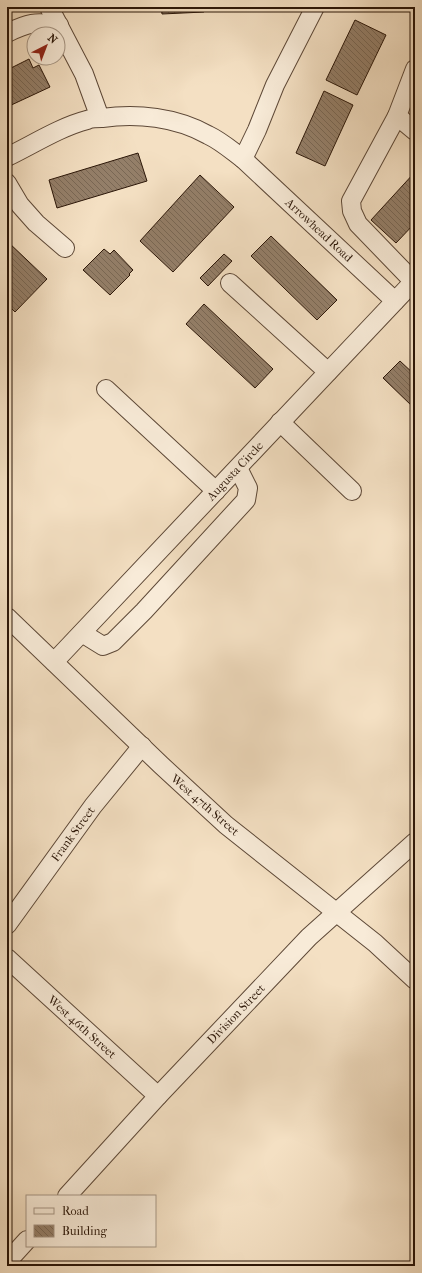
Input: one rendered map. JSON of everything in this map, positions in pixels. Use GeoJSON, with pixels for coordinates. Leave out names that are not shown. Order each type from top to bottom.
{"type":"FeatureCollection","features":[{"type":"Feature","properties":{"kind":"street"},"geometry":{"type":"LineString","coordinates":[[48,7],[84,74],[100,118]]}},
{"type":"Feature","properties":{"kind":"street"},"geometry":{"type":"LineString","coordinates":[[243,159],[257,130],[275,85],[315,7]]}},
{"type":"Feature","properties":{"kind":"street"},"geometry":{"type":"LineString","coordinates":[[7,33],[31,23],[42,22],[58,25]]}},
{"type":"Feature","properties":{"kind":"street"},"geometry":{"type":"LineString","coordinates":[[414,281],[358,224],[352,211],[351,201],[398,116],[415,69]]}},
{"type":"Feature","properties":{"kind":"street","name":"Arrowhead Road"},"geometry":{"type":"LineString","coordinates":[[7,157],[62,130],[87,120],[121,115],[154,117],[183,124],[218,140],[243,159],[395,301]]}},
{"type":"Feature","properties":{"kind":"street"},"geometry":{"type":"LineString","coordinates":[[398,116],[415,131]]}},
{"type":"Feature","properties":{"kind":"street"},"geometry":{"type":"LineString","coordinates":[[7,183],[20,205],[64,248]]}},
{"type":"Feature","properties":{"kind":"street","name":"Augusta Circle"},"geometry":{"type":"LineString","coordinates":[[54,662],[414,281]]}},
{"type":"Feature","properties":{"kind":"street"},"geometry":{"type":"LineString","coordinates":[[230,283],[328,372]]}},
{"type":"Feature","properties":{"kind":"street"},"geometry":{"type":"LineString","coordinates":[[106,389],[216,491]]}},
{"type":"Feature","properties":{"kind":"street"},"geometry":{"type":"LineString","coordinates":[[280,422],[352,491]]}},
{"type":"Feature","properties":{"kind":"street"},"geometry":{"type":"LineString","coordinates":[[82,632],[103,646],[113,642],[144,611],[246,500],[248,488],[238,468]]}},
{"type":"Feature","properties":{"kind":"street","name":"West 47th Street"},"geometry":{"type":"LineString","coordinates":[[7,617],[161,765],[226,825],[375,943],[415,980]]}},
{"type":"Feature","properties":{"kind":"street","name":"Frank Street"},"geometry":{"type":"LineString","coordinates":[[7,925],[93,806],[142,746]]}},
{"type":"Feature","properties":{"kind":"street","name":"Division Street"},"geometry":{"type":"LineString","coordinates":[[68,1195],[158,1096],[310,937],[415,842]]}},
{"type":"Feature","properties":{"kind":"street","name":"West 46th Street"},"geometry":{"type":"LineString","coordinates":[[7,958],[158,1096]]}},
{"type":"Feature","properties":{"kind":"street"},"geometry":{"type":"LineString","coordinates":[[7,1262],[26,1241]]}},
{"type":"Feature","properties":{"kind":"building"},"geometry":{"type":"Polygon","coordinates":[[[161,7],[203,7],[204,12],[162,14],[161,7]]]}},
{"type":"Feature","properties":{"kind":"building"},"geometry":{"type":"Polygon","coordinates":[[[355,20],[386,35],[357,95],[326,80],[355,20]]]}},
{"type":"Feature","properties":{"kind":"building"},"geometry":{"type":"Polygon","coordinates":[[[26,60],[26,66],[32,66],[33,68],[40,66],[50,87],[7,107],[7,70],[26,60]]]}},
{"type":"Feature","properties":{"kind":"building"},"geometry":{"type":"Polygon","coordinates":[[[324,91],[353,105],[325,166],[296,153],[324,91]]]}},
{"type":"Feature","properties":{"kind":"building"},"geometry":{"type":"Polygon","coordinates":[[[138,153],[147,181],[57,208],[49,180],[138,153]]]}},
{"type":"Feature","properties":{"kind":"building"},"geometry":{"type":"Polygon","coordinates":[[[415,172],[415,223],[396,243],[371,220],[415,172]]]}},
{"type":"Feature","properties":{"kind":"building"},"geometry":{"type":"Polygon","coordinates":[[[200,175],[234,207],[173,272],[140,241],[200,175]]]}},
{"type":"Feature","properties":{"kind":"building"},"geometry":{"type":"Polygon","coordinates":[[[271,236],[337,300],[317,320],[251,256],[271,236]]]}},
{"type":"Feature","properties":{"kind":"building"},"geometry":{"type":"Polygon","coordinates":[[[7,241],[47,279],[15,312],[7,304],[7,241]]]}},
{"type":"Feature","properties":{"kind":"building"},"geometry":{"type":"Polygon","coordinates":[[[104,249],[110,254],[114,250],[133,270],[110,295],[83,270],[104,249]]]}},
{"type":"Feature","properties":{"kind":"building"},"geometry":{"type":"Polygon","coordinates":[[[224,254],[232,261],[208,286],[200,278],[224,254]]]}},
{"type":"Feature","properties":{"kind":"building"},"geometry":{"type":"Polygon","coordinates":[[[204,304],[273,369],[255,388],[186,324],[204,304]]]}},
{"type":"Feature","properties":{"kind":"building"},"geometry":{"type":"Polygon","coordinates":[[[400,361],[415,375],[415,417],[410,411],[413,407],[383,378],[400,361]]]}}]}
